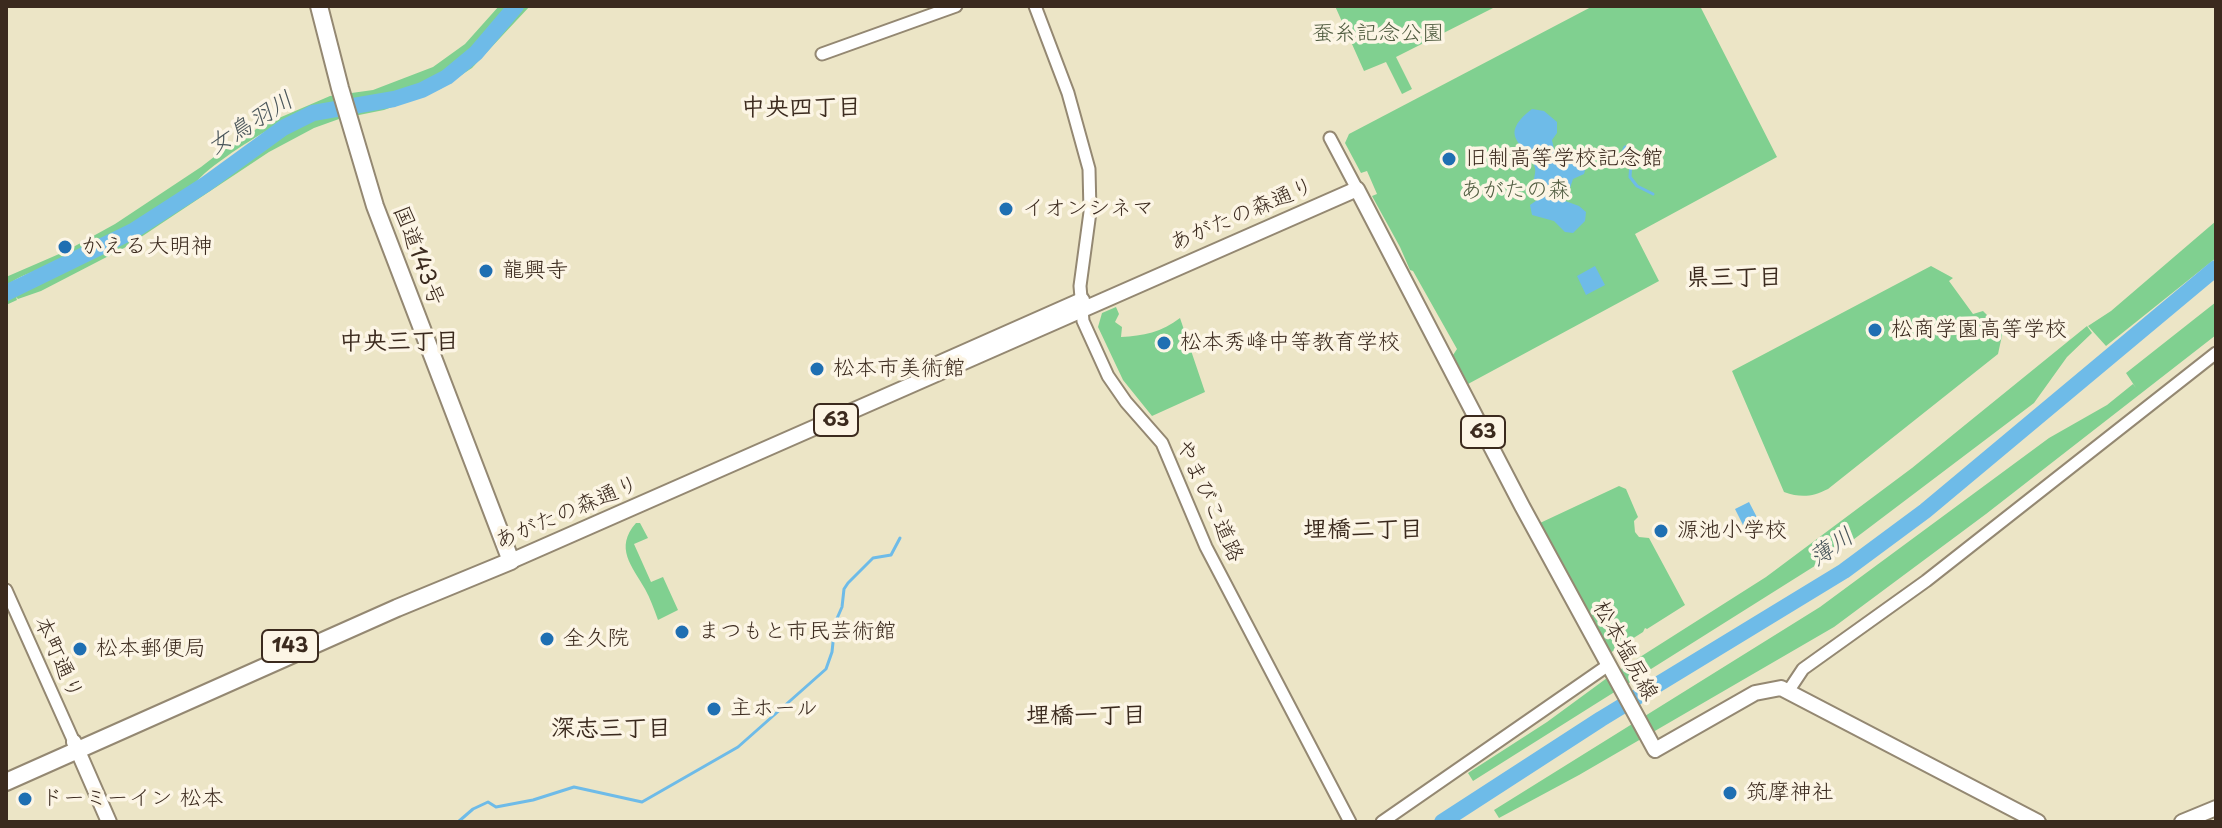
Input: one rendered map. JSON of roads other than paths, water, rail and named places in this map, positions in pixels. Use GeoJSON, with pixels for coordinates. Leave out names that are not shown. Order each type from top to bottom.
{"type":"FeatureCollection","features":[{"type":"Feature","properties":{"kind":"highway","name":"国道143号"},"geometry":{"type":"LineString","coordinates":[[319,6],[375,206],[509,557]]}},
{"type":"Feature","properties":{"kind":"highway","name":"あがたの森通り"},"geometry":{"type":"LineString","coordinates":[[6,772],[76,746],[509,557]]}},
{"type":"Feature","properties":{"kind":"highway","name":"あがたの森通り"},"geometry":{"type":"LineString","coordinates":[[6,782],[76,746]]}},
{"type":"Feature","properties":{"kind":"main road","name":"あがたの森通り"},"geometry":{"type":"LineString","coordinates":[[509,557],[1080,306],[1111,289],[1144,282],[1357,189]]}},
{"type":"Feature","properties":{"kind":"main road","name":"松本塩尻線"},"geometry":{"type":"LineString","coordinates":[[1357,189],[1609,670],[1655,750],[1755,693],[1772,688],[1789,690]]}},
{"type":"Feature","properties":{"kind":"main road"},"geometry":{"type":"LineString","coordinates":[[1789,690],[2038,822]]}},
{"type":"Feature","properties":{"kind":"main road"},"geometry":{"type":"LineString","coordinates":[[76,746],[109,822]]}},
{"type":"Feature","properties":{"kind":"main road"},"geometry":{"type":"LineString","coordinates":[[2182,822],[2216,808]]}},
{"type":"Feature","properties":{"kind":"street"},"geometry":{"type":"LineString","coordinates":[[822,54],[956,6]]}},
{"type":"Feature","properties":{"kind":"street","name":"やまびこ道路"},"geometry":{"type":"LineString","coordinates":[[1035,6],[1066,86],[1089,169],[1090,212],[1080,306],[1108,376],[1162,443],[1210,556],[1350,822]]}},
{"type":"Feature","properties":{"kind":"street"},"geometry":{"type":"LineString","coordinates":[[1330,138],[1357,189]]}},
{"type":"Feature","properties":{"kind":"street"},"geometry":{"type":"LineString","coordinates":[[1789,690],[1803,669],[1926,581],[2216,353]]}},
{"type":"Feature","properties":{"kind":"street","name":"本町通り"},"geometry":{"type":"LineString","coordinates":[[6,590],[76,746]]}},
{"type":"Feature","properties":{"kind":"street"},"geometry":{"type":"LineString","coordinates":[[1382,822],[1609,670]]}},
{"type":"Feature","properties":{"kind":"water"},"geometry":{"type":"Polygon","coordinates":[[[1532,109],[1544,111],[1557,122],[1557,133],[1552,140],[1555,154],[1573,157],[1586,167],[1584,174],[1573,179],[1570,188],[1562,186],[1557,198],[1586,212],[1585,221],[1573,233],[1565,232],[1554,221],[1532,215],[1530,205],[1540,198],[1540,184],[1534,180],[1532,160],[1517,141],[1515,128],[1532,109]]]}},
{"type":"Feature","properties":{"kind":"water"},"geometry":{"type":"Polygon","coordinates":[[[1595,266],[1605,285],[1586,295],[1577,276],[1595,266]]]}},
{"type":"Feature","properties":{"kind":"water"},"geometry":{"type":"Polygon","coordinates":[[[1749,502],[1763,529],[1749,537],[1735,509],[1749,502]]]}},
{"type":"Feature","properties":{"kind":"waterway","name":"女鳥羽川"},"geometry":{"type":"LineString","coordinates":[[6,293],[133,231],[206,184],[283,128],[313,113],[394,99],[422,90],[447,77],[476,53],[516,6]]}},
{"type":"Feature","properties":{"kind":"waterway"},"geometry":{"type":"LineString","coordinates":[[1580,161],[1591,155],[1602,155],[1617,165],[1625,147],[1632,147],[1630,177],[1637,186],[1653,194]]}},
{"type":"Feature","properties":{"kind":"waterway","name":"薄川"},"geometry":{"type":"LineString","coordinates":[[1442,822],[1601,719],[1844,571],[1925,511],[2216,268]]}},
{"type":"Feature","properties":{"kind":"waterway"},"geometry":{"type":"LineString","coordinates":[[458,822],[473,809],[488,802],[496,807],[533,800],[574,787],[642,802],[738,747],[826,669],[844,589],[873,558],[891,555],[900,538]]}},
{"type":"Feature","properties":{"kind":"place","name":"旧制高等学校記念館"},"geometry":{"type":"Point","coordinates":[1449,159]}},
{"type":"Feature","properties":{"kind":"place","name":"イオンシネマ"},"geometry":{"type":"Point","coordinates":[1006,209]}},
{"type":"Feature","properties":{"kind":"place","name":"かえる大明神"},"geometry":{"type":"Point","coordinates":[65,247]}},
{"type":"Feature","properties":{"kind":"place","name":"龍興寺"},"geometry":{"type":"Point","coordinates":[486,271]}},
{"type":"Feature","properties":{"kind":"place","name":"松商学園高等学校"},"geometry":{"type":"Point","coordinates":[1875,330]}},
{"type":"Feature","properties":{"kind":"place","name":"松本秀峰中等教育学校"},"geometry":{"type":"Point","coordinates":[1164,343]}},
{"type":"Feature","properties":{"kind":"place","name":"松本市美術館"},"geometry":{"type":"Point","coordinates":[817,369]}},
{"type":"Feature","properties":{"kind":"place","name":"源池小学校"},"geometry":{"type":"Point","coordinates":[1661,531]}},
{"type":"Feature","properties":{"kind":"place","name":"まつもと市民芸術館"},"geometry":{"type":"Point","coordinates":[682,632]}},
{"type":"Feature","properties":{"kind":"place","name":"全久院"},"geometry":{"type":"Point","coordinates":[547,639]}},
{"type":"Feature","properties":{"kind":"place","name":"松本郵便局"},"geometry":{"type":"Point","coordinates":[80,649]}},
{"type":"Feature","properties":{"kind":"place","name":"主ホール"},"geometry":{"type":"Point","coordinates":[714,709]}},
{"type":"Feature","properties":{"kind":"place","name":"筑摩神社"},"geometry":{"type":"Point","coordinates":[1730,793]}},
{"type":"Feature","properties":{"kind":"place","name":"ドーミーイン 松本"},"geometry":{"type":"Point","coordinates":[25,799]}},
{"type":"Feature","properties":{"kind":"district","name":"中央四丁目"},"geometry":{"type":"Point","coordinates":[801,108]}},
{"type":"Feature","properties":{"kind":"district","name":"県三丁目"},"geometry":{"type":"Point","coordinates":[1734,278]}},
{"type":"Feature","properties":{"kind":"district","name":"中央三丁目"},"geometry":{"type":"Point","coordinates":[399,342]}},
{"type":"Feature","properties":{"kind":"district","name":"埋橋二丁目"},"geometry":{"type":"Point","coordinates":[1363,530]}},
{"type":"Feature","properties":{"kind":"district","name":"埋橋一丁目"},"geometry":{"type":"Point","coordinates":[1086,716]}},
{"type":"Feature","properties":{"kind":"district","name":"深志三丁目"},"geometry":{"type":"Point","coordinates":[611,729]}},
{"type":"Feature","properties":{"kind":"park label","name":"蚕糸記念公園"},"geometry":{"type":"Point","coordinates":[1378,34]}},
{"type":"Feature","properties":{"kind":"park label","name":"あがたの森"},"geometry":{"type":"Point","coordinates":[1515,191]}}]}
